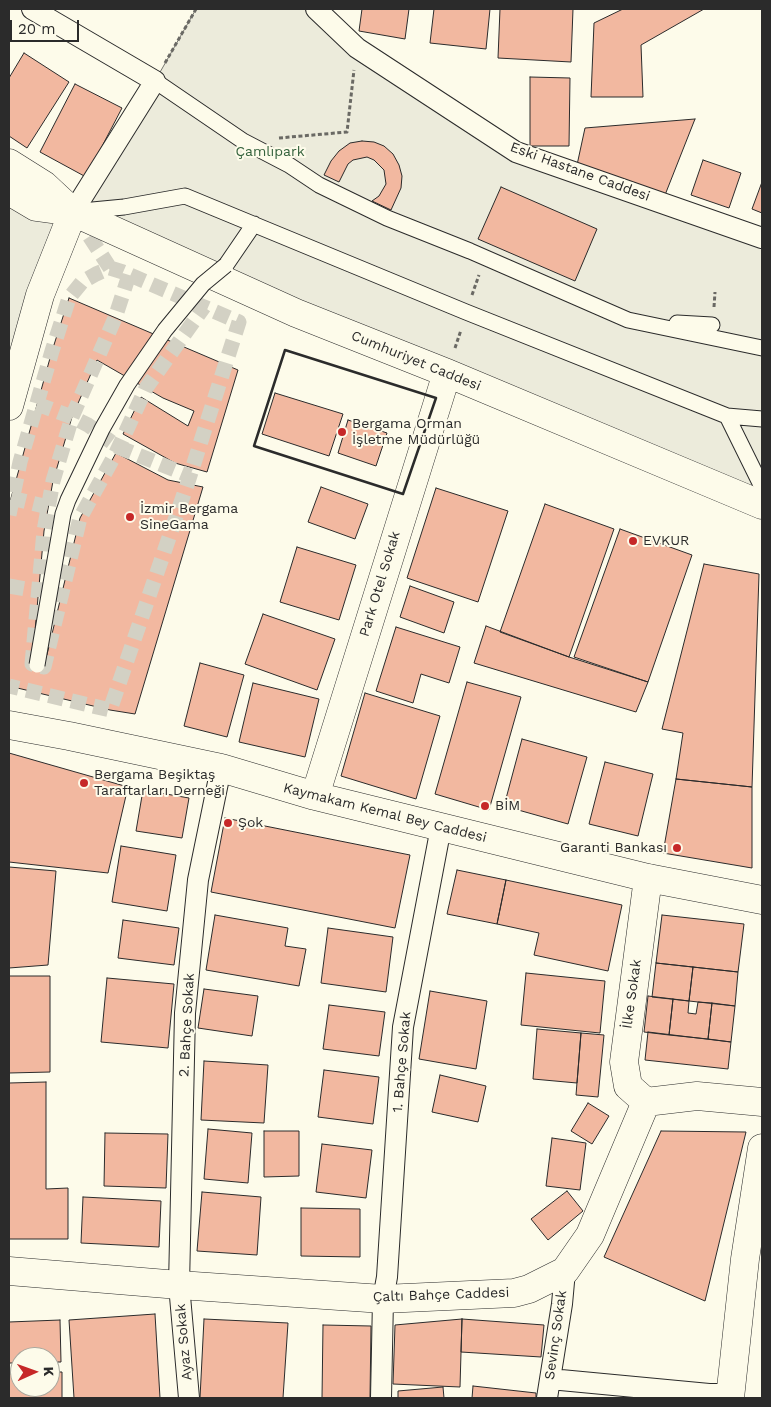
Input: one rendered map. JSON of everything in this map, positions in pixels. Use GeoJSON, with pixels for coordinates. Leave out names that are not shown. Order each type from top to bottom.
{"type":"FeatureCollection","features":[{"type":"Feature","properties":{"kind":"main road"},"geometry":{"type":"LineString","coordinates":[[9,163],[44,185],[73,212]]}},
{"type":"Feature","properties":{"kind":"main road"},"geometry":{"type":"LineString","coordinates":[[9,191],[36,207],[73,212]]}},
{"type":"Feature","properties":{"kind":"main road"},"geometry":{"type":"LineString","coordinates":[[9,406],[40,295],[73,212]]}},
{"type":"Feature","properties":{"kind":"main road","name":"Cumhuriyet Caddesi"},"geometry":{"type":"LineString","coordinates":[[73,212],[296,313],[447,373],[762,505]]}},
{"type":"Feature","properties":{"kind":"main road","name":"Park Otel Sokak"},"geometry":{"type":"LineString","coordinates":[[315,796],[447,373]]}},
{"type":"Feature","properties":{"kind":"main road","name":"Kaymakam Kemal Bey Caddesi"},"geometry":{"type":"LineString","coordinates":[[9,725],[221,768],[315,796],[648,878],[762,900]]}},
{"type":"Feature","properties":{"kind":"main road","name":"İlke Sokak"},"geometry":{"type":"LineString","coordinates":[[646,1102],[628,1086],[624,1062],[648,878]]}},
{"type":"Feature","properties":{"kind":"main road"},"geometry":{"type":"LineString","coordinates":[[646,1102],[697,1096],[762,1102]]}},
{"type":"Feature","properties":{"kind":"main road","name":"Çaltı Bahçe Caddesi"},"geometry":{"type":"LineString","coordinates":[[9,1271],[384,1299],[514,1293],[529,1289],[564,1271],[590,1236],[646,1102]]}},
{"type":"Feature","properties":{"kind":"main road"},"geometry":{"type":"LineString","coordinates":[[730,1396],[753,1260],[762,1148]]}},
{"type":"Feature","properties":{"kind":"street"},"geometry":{"type":"LineString","coordinates":[[32,9],[155,81],[243,141],[319,185],[387,218],[470,251],[628,320],[762,348]]}},
{"type":"Feature","properties":{"kind":"street","name":"Eski Hastane Caddesi"},"geometry":{"type":"LineString","coordinates":[[316,9],[356,48],[516,152],[762,238]]}},
{"type":"Feature","properties":{"kind":"street"},"geometry":{"type":"LineString","coordinates":[[73,212],[155,81]]}},
{"type":"Feature","properties":{"kind":"street"},"geometry":{"type":"LineString","coordinates":[[73,212],[124,207],[185,196],[251,228],[727,416],[762,419]]}},
{"type":"Feature","properties":{"kind":"street"},"geometry":{"type":"LineString","coordinates":[[37,665],[63,514],[102,429],[127,385],[165,330],[203,284],[226,265],[251,228]]}},
{"type":"Feature","properties":{"kind":"street"},"geometry":{"type":"LineString","coordinates":[[628,320],[712,325]]}},
{"type":"Feature","properties":{"kind":"street"},"geometry":{"type":"LineString","coordinates":[[727,416],[762,487]]}},
{"type":"Feature","properties":{"kind":"street","name":"2. Bahçe Sokak"},"geometry":{"type":"LineString","coordinates":[[179,1285],[185,1013],[198,880],[221,768]]}},
{"type":"Feature","properties":{"kind":"street","name":"1. Bahçe Sokak"},"geometry":{"type":"LineString","coordinates":[[381,1398],[384,1299],[403,1027],[440,827]]}},
{"type":"Feature","properties":{"kind":"street","name":"Sevinç Sokak"},"geometry":{"type":"LineString","coordinates":[[548,1389],[562,1304],[564,1271]]}},
{"type":"Feature","properties":{"kind":"street","name":"Ayaz Sokak"},"geometry":{"type":"LineString","coordinates":[[179,1285],[189,1398]]}},
{"type":"Feature","properties":{"kind":"street"},"geometry":{"type":"LineString","coordinates":[[548,1389],[730,1396]]}},
{"type":"Feature","properties":{"kind":"path"},"geometry":{"type":"LineString","coordinates":[[155,81],[196,9]]}},
{"type":"Feature","properties":{"kind":"path"},"geometry":{"type":"LineString","coordinates":[[243,141],[347,132],[354,70]]}},
{"type":"Feature","properties":{"kind":"green space","name":"Çamlıpark"},"geometry":{"type":"Polygon","coordinates":[[[196,9],[316,9],[516,152],[762,238],[762,505],[73,212],[155,81],[196,9]]]}},
{"type":"Feature","properties":{"kind":"green space"},"geometry":{"type":"Polygon","coordinates":[[[9,191],[73,212],[9,406],[9,191]]]}},
{"type":"Feature","properties":{"kind":"building"},"geometry":{"type":"Polygon","coordinates":[[[362,9],[409,9],[405,39],[359,31],[362,9]]]}},
{"type":"Feature","properties":{"kind":"building"},"geometry":{"type":"Polygon","coordinates":[[[434,9],[490,9],[486,49],[430,43],[434,9]]]}},
{"type":"Feature","properties":{"kind":"building"},"geometry":{"type":"Polygon","coordinates":[[[500,9],[573,9],[571,62],[498,58],[500,9]]]}},
{"type":"Feature","properties":{"kind":"building"},"geometry":{"type":"Polygon","coordinates":[[[623,9],[704,9],[641,45],[643,97],[591,97],[594,23],[623,9]]]}},
{"type":"Feature","properties":{"kind":"building"},"geometry":{"type":"Polygon","coordinates":[[[24,53],[69,82],[27,148],[9,136],[9,78],[24,53]]]}},
{"type":"Feature","properties":{"kind":"building"},"geometry":{"type":"Polygon","coordinates":[[[530,77],[570,78],[569,146],[530,146],[530,77]]]}},
{"type":"Feature","properties":{"kind":"building"},"geometry":{"type":"Polygon","coordinates":[[[75,84],[122,108],[86,177],[40,152],[75,84]]]}},
{"type":"Feature","properties":{"kind":"building"},"geometry":{"type":"Polygon","coordinates":[[[695,119],[665,195],[577,165],[585,128],[695,119]]]}},
{"type":"Feature","properties":{"kind":"building"},"geometry":{"type":"Polygon","coordinates":[[[374,142],[384,146],[393,154],[399,165],[402,176],[401,188],[391,210],[372,201],[379,196],[386,184],[384,170],[374,160],[367,157],[353,160],[348,164],[339,182],[324,175],[339,151],[350,143],[374,142]]]}},
{"type":"Feature","properties":{"kind":"building"},"geometry":{"type":"Polygon","coordinates":[[[703,160],[741,173],[729,208],[691,195],[703,160]]]}},
{"type":"Feature","properties":{"kind":"building"},"geometry":{"type":"Polygon","coordinates":[[[762,182],[762,213],[752,209],[762,182]]]}},
{"type":"Feature","properties":{"kind":"building"},"geometry":{"type":"Polygon","coordinates":[[[501,187],[597,229],[575,281],[478,239],[501,187]]]}},
{"type":"Feature","properties":{"kind":"building"},"geometry":{"type":"Polygon","coordinates":[[[69,298],[238,370],[207,472],[175,463],[123,434],[141,397],[188,426],[194,411],[163,398],[97,360],[72,417],[53,481],[44,531],[32,664],[44,667],[80,518],[116,453],[168,480],[203,487],[135,714],[110,710],[9,686],[9,515],[11,498],[52,351],[69,298]]]}},
{"type":"Feature","properties":{"kind":"building","name":"Bergama Orman İşletme Müdürlüğü"},"geometry":{"type":"Polygon","coordinates":[[[275,393],[343,414],[329,456],[262,434],[275,393]]]}},
{"type":"Feature","properties":{"kind":"building"},"geometry":{"type":"Polygon","coordinates":[[[348,420],[387,433],[376,466],[338,453],[348,420]]]}},
{"type":"Feature","properties":{"kind":"building"},"geometry":{"type":"Polygon","coordinates":[[[321,487],[368,504],[355,539],[308,522],[321,487]]]}},
{"type":"Feature","properties":{"kind":"building"},"geometry":{"type":"Polygon","coordinates":[[[436,488],[508,511],[478,602],[407,578],[436,488]]]}},
{"type":"Feature","properties":{"kind":"building"},"geometry":{"type":"Polygon","coordinates":[[[545,504],[614,529],[569,657],[500,632],[545,504]]]}},
{"type":"Feature","properties":{"kind":"building"},"geometry":{"type":"Polygon","coordinates":[[[620,529],[692,555],[648,682],[574,657],[620,529]]]}},
{"type":"Feature","properties":{"kind":"building"},"geometry":{"type":"Polygon","coordinates":[[[297,547],[356,565],[339,620],[280,602],[297,547]]]}},
{"type":"Feature","properties":{"kind":"building"},"geometry":{"type":"Polygon","coordinates":[[[704,564],[759,574],[752,787],[676,779],[683,733],[662,729],[704,564]]]}},
{"type":"Feature","properties":{"kind":"building"},"geometry":{"type":"Polygon","coordinates":[[[410,586],[454,602],[444,633],[400,617],[410,586]]]}},
{"type":"Feature","properties":{"kind":"building"},"geometry":{"type":"Polygon","coordinates":[[[263,614],[335,639],[317,690],[245,664],[263,614]]]}},
{"type":"Feature","properties":{"kind":"building"},"geometry":{"type":"Polygon","coordinates":[[[486,626],[569,657],[648,682],[636,712],[474,663],[486,626]]]}},
{"type":"Feature","properties":{"kind":"building"},"geometry":{"type":"Polygon","coordinates":[[[396,627],[460,647],[449,683],[421,674],[413,703],[376,691],[396,627]]]}},
{"type":"Feature","properties":{"kind":"building"},"geometry":{"type":"Polygon","coordinates":[[[200,663],[244,675],[227,737],[184,726],[200,663]]]}},
{"type":"Feature","properties":{"kind":"building"},"geometry":{"type":"Polygon","coordinates":[[[467,682],[521,697],[489,810],[435,794],[467,682]]]}},
{"type":"Feature","properties":{"kind":"building"},"geometry":{"type":"Polygon","coordinates":[[[253,683],[319,699],[305,757],[239,742],[253,683]]]}},
{"type":"Feature","properties":{"kind":"building"},"geometry":{"type":"Polygon","coordinates":[[[365,693],[440,716],[416,799],[341,776],[365,693]]]}},
{"type":"Feature","properties":{"kind":"building"},"geometry":{"type":"Polygon","coordinates":[[[522,739],[587,757],[568,824],[504,806],[522,739]]]}},
{"type":"Feature","properties":{"kind":"building"},"geometry":{"type":"Polygon","coordinates":[[[9,753],[128,787],[108,873],[9,862],[9,753]]]}},
{"type":"Feature","properties":{"kind":"building"},"geometry":{"type":"Polygon","coordinates":[[[605,762],[653,774],[638,836],[589,824],[605,762]]]}},
{"type":"Feature","properties":{"kind":"building"},"geometry":{"type":"Polygon","coordinates":[[[676,779],[752,787],[752,868],[663,853],[676,779]]]}},
{"type":"Feature","properties":{"kind":"building"},"geometry":{"type":"Polygon","coordinates":[[[143,790],[189,798],[182,838],[136,831],[143,790]]]}},
{"type":"Feature","properties":{"kind":"building"},"geometry":{"type":"Polygon","coordinates":[[[225,818],[410,855],[395,928],[211,892],[225,818]]]}},
{"type":"Feature","properties":{"kind":"building"},"geometry":{"type":"Polygon","coordinates":[[[121,846],[176,855],[167,911],[112,902],[121,846]]]}},
{"type":"Feature","properties":{"kind":"building"},"geometry":{"type":"Polygon","coordinates":[[[9,867],[56,871],[48,965],[9,968],[9,867]]]}},
{"type":"Feature","properties":{"kind":"building"},"geometry":{"type":"Polygon","coordinates":[[[457,870],[506,880],[497,924],[447,914],[457,870]]]}},
{"type":"Feature","properties":{"kind":"building"},"geometry":{"type":"Polygon","coordinates":[[[506,880],[622,905],[608,971],[534,955],[539,933],[497,924],[506,880]]]}},
{"type":"Feature","properties":{"kind":"building"},"geometry":{"type":"Polygon","coordinates":[[[215,915],[288,928],[285,946],[306,949],[299,986],[206,970],[215,915]]]}},
{"type":"Feature","properties":{"kind":"building"},"geometry":{"type":"Polygon","coordinates":[[[662,915],[744,924],[738,972],[656,963],[662,915]]]}},
{"type":"Feature","properties":{"kind":"building"},"geometry":{"type":"Polygon","coordinates":[[[123,920],[179,928],[174,965],[118,958],[123,920]]]}},
{"type":"Feature","properties":{"kind":"building"},"geometry":{"type":"Polygon","coordinates":[[[328,928],[393,937],[386,992],[321,983],[328,928]]]}},
{"type":"Feature","properties":{"kind":"building"},"geometry":{"type":"Polygon","coordinates":[[[656,963],[693,967],[689,1001],[652,997],[656,963]]]}},
{"type":"Feature","properties":{"kind":"building"},"geometry":{"type":"Polygon","coordinates":[[[693,967],[738,972],[735,1006],[689,1001],[693,967]]]}},
{"type":"Feature","properties":{"kind":"building"},"geometry":{"type":"Polygon","coordinates":[[[526,973],[605,981],[600,1033],[521,1025],[526,973]]]}},
{"type":"Feature","properties":{"kind":"building"},"geometry":{"type":"Polygon","coordinates":[[[9,976],[50,976],[50,1072],[9,1073],[9,976]]]}},
{"type":"Feature","properties":{"kind":"building"},"geometry":{"type":"Polygon","coordinates":[[[107,978],[174,984],[168,1048],[101,1042],[107,978]]]}},
{"type":"Feature","properties":{"kind":"building"},"geometry":{"type":"Polygon","coordinates":[[[204,989],[258,996],[252,1036],[198,1028],[204,989]]]}},
{"type":"Feature","properties":{"kind":"building"},"geometry":{"type":"Polygon","coordinates":[[[430,991],[487,1001],[476,1069],[419,1059],[430,991]]]}},
{"type":"Feature","properties":{"kind":"building"},"geometry":{"type":"Polygon","coordinates":[[[648,996],[673,999],[669,1035],[644,1032],[648,996]]]}},
{"type":"Feature","properties":{"kind":"building"},"geometry":{"type":"Polygon","coordinates":[[[673,999],[689,1001],[688,1013],[696,1014],[698,1002],[712,1003],[708,1039],[669,1035],[673,999]]]}},
{"type":"Feature","properties":{"kind":"building"},"geometry":{"type":"Polygon","coordinates":[[[712,1003],[735,1006],[731,1042],[708,1039],[712,1003]]]}},
{"type":"Feature","properties":{"kind":"building"},"geometry":{"type":"Polygon","coordinates":[[[329,1005],[385,1012],[379,1056],[323,1049],[329,1005]]]}},
{"type":"Feature","properties":{"kind":"building"},"geometry":{"type":"Polygon","coordinates":[[[537,1029],[581,1033],[577,1083],[533,1079],[537,1029]]]}},
{"type":"Feature","properties":{"kind":"building"},"geometry":{"type":"Polygon","coordinates":[[[648,1032],[731,1042],[728,1069],[645,1060],[648,1032]]]}},
{"type":"Feature","properties":{"kind":"building"},"geometry":{"type":"Polygon","coordinates":[[[581,1033],[604,1035],[598,1097],[576,1095],[581,1033]]]}},
{"type":"Feature","properties":{"kind":"building"},"geometry":{"type":"Polygon","coordinates":[[[204,1061],[268,1065],[264,1123],[201,1120],[204,1061]]]}},
{"type":"Feature","properties":{"kind":"building"},"geometry":{"type":"Polygon","coordinates":[[[324,1070],[379,1077],[373,1124],[318,1117],[324,1070]]]}},
{"type":"Feature","properties":{"kind":"building"},"geometry":{"type":"Polygon","coordinates":[[[440,1075],[486,1086],[478,1122],[432,1112],[440,1075]]]}},
{"type":"Feature","properties":{"kind":"building"},"geometry":{"type":"Polygon","coordinates":[[[46,1082],[46,1189],[68,1188],[68,1239],[9,1239],[9,1083],[46,1082]]]}},
{"type":"Feature","properties":{"kind":"building"},"geometry":{"type":"Polygon","coordinates":[[[588,1103],[609,1116],[592,1144],[571,1131],[588,1103]]]}},
{"type":"Feature","properties":{"kind":"building"},"geometry":{"type":"Polygon","coordinates":[[[208,1129],[252,1133],[248,1183],[204,1179],[208,1129]]]}},
{"type":"Feature","properties":{"kind":"building"},"geometry":{"type":"Polygon","coordinates":[[[264,1131],[299,1131],[299,1176],[264,1177],[264,1131]]]}},
{"type":"Feature","properties":{"kind":"building"},"geometry":{"type":"Polygon","coordinates":[[[661,1131],[746,1132],[705,1301],[604,1257],[661,1131]]]}},
{"type":"Feature","properties":{"kind":"building"},"geometry":{"type":"Polygon","coordinates":[[[105,1133],[168,1134],[166,1188],[104,1186],[105,1133]]]}},
{"type":"Feature","properties":{"kind":"building"},"geometry":{"type":"Polygon","coordinates":[[[552,1138],[586,1143],[580,1190],[546,1186],[552,1138]]]}},
{"type":"Feature","properties":{"kind":"building"},"geometry":{"type":"Polygon","coordinates":[[[322,1144],[372,1150],[366,1198],[316,1192],[322,1144]]]}},
{"type":"Feature","properties":{"kind":"building"},"geometry":{"type":"Polygon","coordinates":[[[567,1191],[583,1211],[548,1240],[531,1219],[567,1191]]]}},
{"type":"Feature","properties":{"kind":"building"},"geometry":{"type":"Polygon","coordinates":[[[202,1192],[261,1197],[257,1255],[197,1251],[202,1192]]]}},
{"type":"Feature","properties":{"kind":"building"},"geometry":{"type":"Polygon","coordinates":[[[83,1197],[161,1201],[159,1247],[81,1243],[83,1197]]]}},
{"type":"Feature","properties":{"kind":"building"},"geometry":{"type":"Polygon","coordinates":[[[301,1208],[360,1209],[360,1257],[301,1256],[301,1208]]]}},
{"type":"Feature","properties":{"kind":"building"},"geometry":{"type":"Polygon","coordinates":[[[155,1314],[160,1398],[74,1398],[69,1320],[155,1314]]]}},
{"type":"Feature","properties":{"kind":"building"},"geometry":{"type":"Polygon","coordinates":[[[204,1319],[288,1323],[283,1398],[200,1398],[204,1319]]]}},
{"type":"Feature","properties":{"kind":"building"},"geometry":{"type":"Polygon","coordinates":[[[462,1319],[544,1325],[541,1357],[461,1352],[462,1319]]]}},
{"type":"Feature","properties":{"kind":"building"},"geometry":{"type":"Polygon","coordinates":[[[462,1319],[460,1387],[393,1384],[395,1325],[462,1319]]]}},
{"type":"Feature","properties":{"kind":"building"},"geometry":{"type":"Polygon","coordinates":[[[60,1320],[61,1362],[60,1347],[10,1347],[9,1363],[9,1322],[60,1320]]]}},
{"type":"Feature","properties":{"kind":"building"},"geometry":{"type":"Polygon","coordinates":[[[323,1325],[371,1326],[370,1398],[322,1398],[323,1325]]]}},
{"type":"Feature","properties":{"kind":"building"},"geometry":{"type":"Polygon","coordinates":[[[60,1372],[62,1372],[62,1398],[9,1398],[9,1374],[10,1397],[60,1397],[60,1372]]]}},
{"type":"Feature","properties":{"kind":"building"},"geometry":{"type":"Polygon","coordinates":[[[473,1386],[536,1393],[536,1398],[472,1398],[473,1386]]]}},
{"type":"Feature","properties":{"kind":"building"},"geometry":{"type":"Polygon","coordinates":[[[443,1387],[444,1398],[398,1398],[398,1391],[443,1387]]]}},
{"type":"Feature","properties":{"kind":"tunnel"},"geometry":{"type":"LineString","coordinates":[[77,217],[110,268]]}},
{"type":"Feature","properties":{"kind":"tunnel"},"geometry":{"type":"LineString","coordinates":[[9,515],[20,462],[52,351],[69,298],[82,282],[110,268],[239,322],[187,485],[110,710],[9,686]]}},
{"type":"Feature","properties":{"kind":"tunnel"},"geometry":{"type":"LineString","coordinates":[[129,275],[115,318],[72,417],[53,481],[44,531],[32,664],[44,667],[80,518],[116,453],[146,388],[204,307]]}},
{"type":"Feature","properties":{"kind":"tunnel"},"geometry":{"type":"LineString","coordinates":[[37,404],[88,425],[118,447],[190,476]]}},
{"type":"Feature","properties":{"kind":"tunnel"},"geometry":{"type":"LineString","coordinates":[[11,498],[48,507]]}},
{"type":"Feature","properties":{"kind":"tunnel"},"geometry":{"type":"LineString","coordinates":[[9,586],[38,591]]}},
{"type":"Feature","properties":{"kind":"wall"},"geometry":{"type":"LineString","coordinates":[[285,350],[436,398],[403,494],[254,446],[285,350]]}},
{"type":"Feature","properties":{"kind":"place","name":"Bergama Orman İşletme Müdürlüğü"},"geometry":{"type":"Point","coordinates":[342,432]}},
{"type":"Feature","properties":{"kind":"place","name":"İzmir Bergama SineGama"},"geometry":{"type":"Point","coordinates":[130,517]}},
{"type":"Feature","properties":{"kind":"place","name":"EVKUR"},"geometry":{"type":"Point","coordinates":[633,541]}},
{"type":"Feature","properties":{"kind":"place","name":"Bergama Beşiktaş Taraftarları Derneği"},"geometry":{"type":"Point","coordinates":[84,783]}},
{"type":"Feature","properties":{"kind":"place","name":"BİM"},"geometry":{"type":"Point","coordinates":[485,806]}},
{"type":"Feature","properties":{"kind":"place","name":"Şok"},"geometry":{"type":"Point","coordinates":[228,823]}},
{"type":"Feature","properties":{"kind":"place","name":"Garanti Bankası"},"geometry":{"type":"Point","coordinates":[677,848]}}]}
